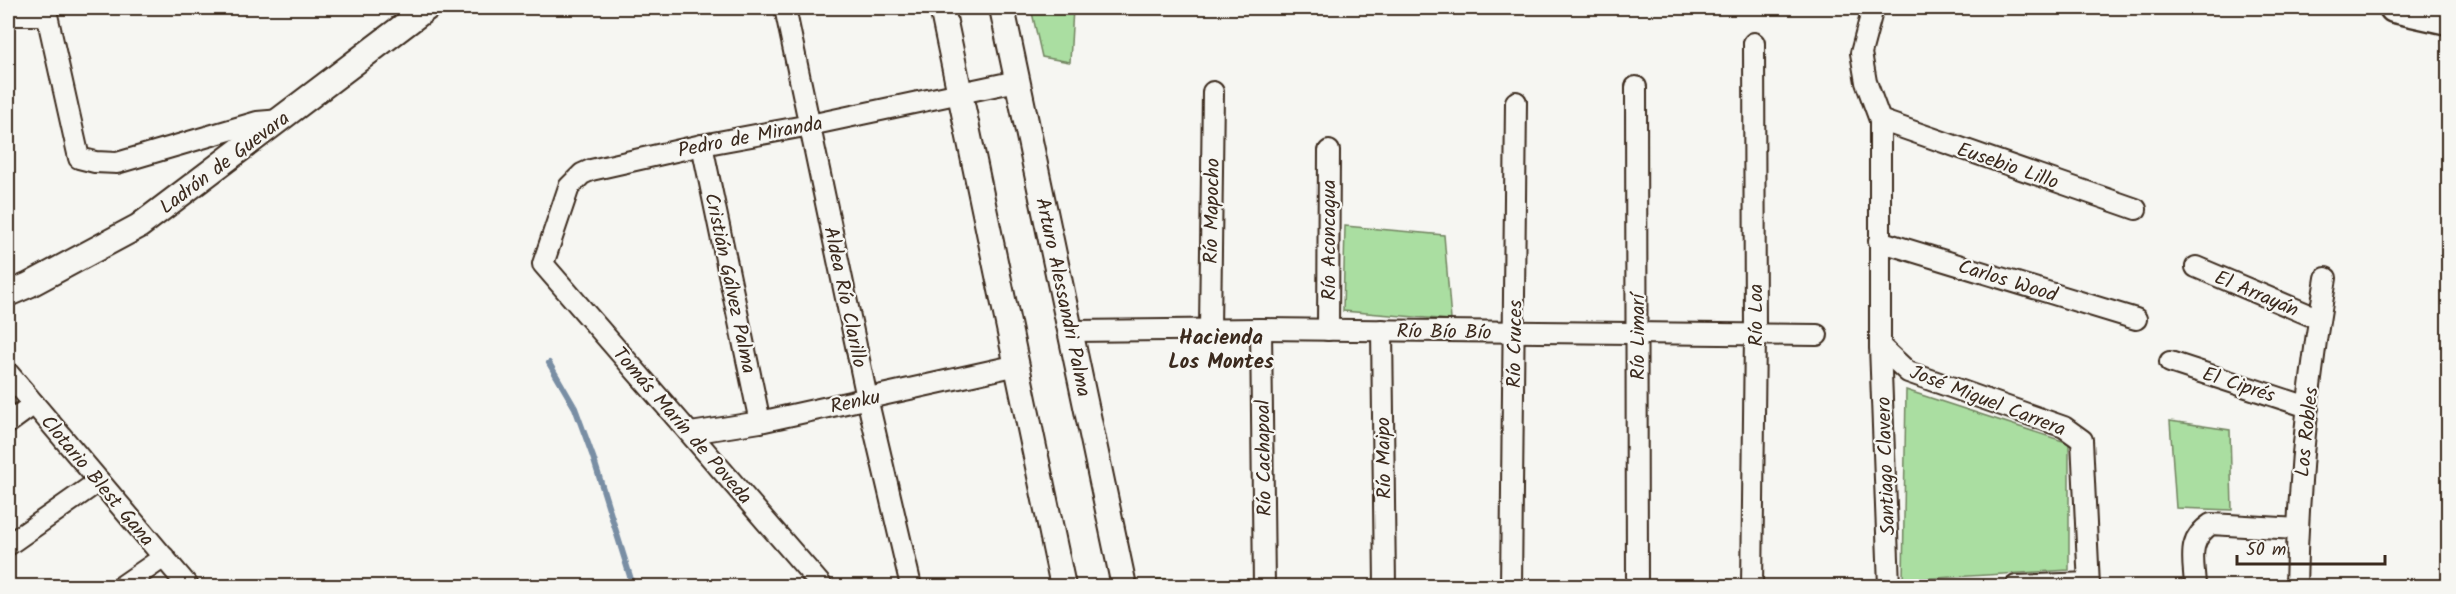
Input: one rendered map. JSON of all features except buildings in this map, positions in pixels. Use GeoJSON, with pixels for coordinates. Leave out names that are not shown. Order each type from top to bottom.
{"type":"FeatureCollection","features":[{"type":"Feature","properties":{"kind":"main road"},"geometry":{"type":"LineString","coordinates":[[2394,8],[2448,20]]}},
{"type":"Feature","properties":{"kind":"street","name":"Ladrón de Guevara"},"geometry":{"type":"LineString","coordinates":[[8,294],[139,226],[427,8]]}},
{"type":"Feature","properties":{"kind":"street","name":"Aldea Río Clarillo"},"geometry":{"type":"LineString","coordinates":[[784,8],[867,398],[911,586]]}},
{"type":"Feature","properties":{"kind":"street"},"geometry":{"type":"LineString","coordinates":[[942,8],[1018,365],[1062,586]]}},
{"type":"Feature","properties":{"kind":"street","name":"Arturo Alessandri Palma"},"geometry":{"type":"LineString","coordinates":[[1002,8],[1124,586]]}},
{"type":"Feature","properties":{"kind":"street"},"geometry":{"type":"LineString","coordinates":[[1873,8],[1861,53],[1866,82],[1880,120],[1880,346]]}},
{"type":"Feature","properties":{"kind":"street"},"geometry":{"type":"LineString","coordinates":[[8,15],[47,15],[79,158],[95,162],[117,163],[257,122],[281,120]]}},
{"type":"Feature","properties":{"kind":"street","name":"Río Loa"},"geometry":{"type":"LineString","coordinates":[[1752,586],[1755,334],[1754,43]]}},
{"type":"Feature","properties":{"kind":"street","name":"Pedro de Miranda"},"geometry":{"type":"LineString","coordinates":[[543,264],[569,187],[582,174],[702,145],[810,125],[1017,81]]}},
{"type":"Feature","properties":{"kind":"street","name":"Río Limarí"},"geometry":{"type":"LineString","coordinates":[[1636,87],[1637,586]]}},
{"type":"Feature","properties":{"kind":"street","name":"Río Mapocho"},"geometry":{"type":"LineString","coordinates":[[1210,329],[1213,92]]}},
{"type":"Feature","properties":{"kind":"street","name":"Río Cruces"},"geometry":{"type":"LineString","coordinates":[[1511,586],[1516,102]]}},
{"type":"Feature","properties":{"kind":"street","name":"Eusebio Lillo"},"geometry":{"type":"LineString","coordinates":[[1880,120],[2136,209]]}},
{"type":"Feature","properties":{"kind":"street","name":"Cristián Gálvez Palma"},"geometry":{"type":"LineString","coordinates":[[702,145],[760,422]]}},
{"type":"Feature","properties":{"kind":"street","name":"Río Aconcagua"},"geometry":{"type":"LineString","coordinates":[[1328,330],[1329,151]]}},
{"type":"Feature","properties":{"kind":"street","name":"Carlos Wood"},"geometry":{"type":"LineString","coordinates":[[1879,241],[2136,318]]}},
{"type":"Feature","properties":{"kind":"street","name":"Tomás Marín de Poveda"},"geometry":{"type":"LineString","coordinates":[[543,264],[822,586]]}},
{"type":"Feature","properties":{"kind":"street","name":"El Arrayán"},"geometry":{"type":"LineString","coordinates":[[2196,267],[2319,319]]}},
{"type":"Feature","properties":{"kind":"street","name":"Los Robles"},"geometry":{"type":"LineString","coordinates":[[2296,586],[2297,529],[2308,406],[2326,278]]}},
{"type":"Feature","properties":{"kind":"street","name":"Río Bío Bío"},"geometry":{"type":"LineString","coordinates":[[1072,331],[1261,329],[1817,335]]}},
{"type":"Feature","properties":{"kind":"street","name":"Río Cachapoal"},"geometry":{"type":"LineString","coordinates":[[1261,329],[1264,586]]}},
{"type":"Feature","properties":{"kind":"street","name":"Río Maipo"},"geometry":{"type":"LineString","coordinates":[[1382,330],[1385,586]]}},
{"type":"Feature","properties":{"kind":"street","name":"José Miguel Carrera"},"geometry":{"type":"LineString","coordinates":[[1880,346],[1908,372],[2064,427],[2082,440],[2089,585]]}},
{"type":"Feature","properties":{"kind":"street","name":"Santiago Clavero"},"geometry":{"type":"LineString","coordinates":[[1880,346],[1889,586]]}},
{"type":"Feature","properties":{"kind":"street","name":"El Ciprés"},"geometry":{"type":"LineString","coordinates":[[2170,362],[2308,406]]}},
{"type":"Feature","properties":{"kind":"street","name":"Renku"},"geometry":{"type":"LineString","coordinates":[[691,433],[760,422],[1018,365]]}},
{"type":"Feature","properties":{"kind":"street","name":"Clotario Blest Gana"},"geometry":{"type":"LineString","coordinates":[[8,373],[188,586]]}},
{"type":"Feature","properties":{"kind":"street"},"geometry":{"type":"LineString","coordinates":[[8,423],[34,404]]}},
{"type":"Feature","properties":{"kind":"street"},"geometry":{"type":"LineString","coordinates":[[8,545],[99,481]]}},
{"type":"Feature","properties":{"kind":"street"},"geometry":{"type":"LineString","coordinates":[[2194,586],[2194,540],[2199,532],[2211,524],[2297,529]]}},
{"type":"Feature","properties":{"kind":"street"},"geometry":{"type":"LineString","coordinates":[[122,586],[164,557]]}},
{"type":"Feature","properties":{"kind":"street"},"geometry":{"type":"LineString","coordinates":[[2016,586],[2089,585]]}},
{"type":"Feature","properties":{"kind":"green space"},"geometry":{"type":"Polygon","coordinates":[[[1031,8],[1073,8],[1070,62],[1042,57],[1031,8]]]}},
{"type":"Feature","properties":{"kind":"green space"},"geometry":{"type":"Polygon","coordinates":[[[1345,226],[1444,235],[1451,320],[1343,311],[1345,226]]]}},
{"type":"Feature","properties":{"kind":"green space"},"geometry":{"type":"Polygon","coordinates":[[[1906,390],[2069,443],[2069,570],[1903,580],[1906,390]]]}},
{"type":"Feature","properties":{"kind":"green space"},"geometry":{"type":"Polygon","coordinates":[[[2170,421],[2230,430],[2232,510],[2176,508],[2170,421]]]}},
{"type":"Feature","properties":{"kind":"green space"},"geometry":{"type":"Polygon","coordinates":[[[1157,579],[1248,580],[1248,586],[1159,586],[1157,579]]]}},
{"type":"Feature","properties":{"kind":"waterway"},"geometry":{"type":"LineString","coordinates":[[549,363],[575,408],[593,457],[633,586]]}},
{"type":"Feature","properties":{"kind":"district","name":"Hacienda Los Montes"},"geometry":{"type":"Point","coordinates":[1221,349]}}]}
